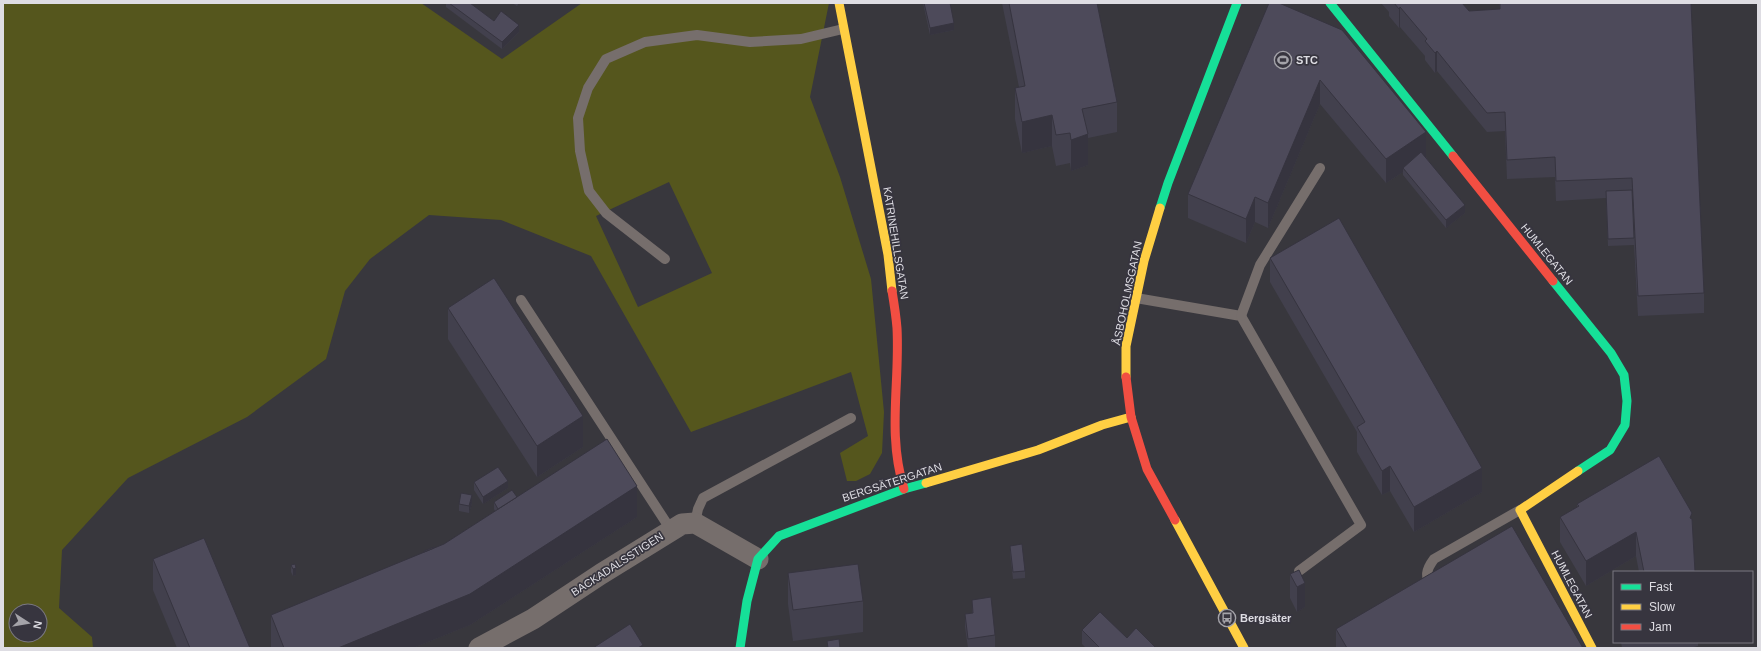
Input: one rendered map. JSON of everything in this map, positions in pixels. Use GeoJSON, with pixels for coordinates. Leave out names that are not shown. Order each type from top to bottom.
{"type":"FeatureCollection","features":[{"type":"Feature","properties":{"kind":"street","name":"KATRINEHILLSGATAN"},"geometry":{"type":"LineString","coordinates":[[839,3],[888,255],[897,328],[894,429],[898,469],[904,489]]}},
{"type":"Feature","properties":{"kind":"street","name":"ÅSBOHOLMSGATAN"},"geometry":{"type":"LineString","coordinates":[[1237,3],[1168,183],[1144,261],[1126,346],[1126,380],[1131,417],[1147,468],[1244,648]]}},
{"type":"Feature","properties":{"kind":"street","name":"HUMLEGATAN"},"geometry":{"type":"LineString","coordinates":[[1330,3],[1611,353],[1624,375],[1628,402],[1625,426],[1610,450],[1520,510],[1592,648]]}},
{"type":"Feature","properties":{"kind":"street","name":"BERGSÄTERGATAN"},"geometry":{"type":"LineString","coordinates":[[740,648],[747,601],[758,559],[779,536],[904,489],[1038,450],[1102,425],[1131,417]]}},
{"type":"Feature","properties":{"kind":"street","name":"BACKADALSSTIGEN"},"geometry":{"type":"LineString","coordinates":[[479,648],[533,620],[671,530],[682,524],[695,523]]}},
{"type":"Feature","properties":{"kind":"street"},"geometry":{"type":"LineString","coordinates":[[695,523],[758,559]]}},
{"type":"Feature","properties":{"kind":"lane"},"geometry":{"type":"LineString","coordinates":[[665,259],[606,213],[589,191],[580,151],[578,118],[588,88],[606,59],[645,42],[697,35],[750,42],[801,39],[843,29]]}},
{"type":"Feature","properties":{"kind":"lane"},"geometry":{"type":"LineString","coordinates":[[1241,316],[1260,265],[1320,168]]}},
{"type":"Feature","properties":{"kind":"lane"},"geometry":{"type":"LineString","coordinates":[[1136,298],[1241,316]]}},
{"type":"Feature","properties":{"kind":"lane"},"geometry":{"type":"LineString","coordinates":[[521,300],[671,530]]}},
{"type":"Feature","properties":{"kind":"lane"},"geometry":{"type":"LineString","coordinates":[[1241,316],[1361,525],[1299,571]]}},
{"type":"Feature","properties":{"kind":"lane"},"geometry":{"type":"LineString","coordinates":[[695,523],[698,509],[703,498],[851,418]]}},
{"type":"Feature","properties":{"kind":"lane","name":"HUMLEGATAN"},"geometry":{"type":"LineString","coordinates":[[1433,597],[1426,576],[1429,566],[1434,559],[1520,510]]}},
{"type":"Feature","properties":{"kind":"shaded area"},"geometry":{"type":"Polygon","coordinates":[[[3,3],[421,3],[502,59],[582,3],[829,3],[810,97],[840,177],[871,279],[884,412],[882,453],[870,474],[856,481],[847,481],[840,453],[868,436],[851,372],[691,432],[591,256],[501,220],[429,215],[370,259],[345,291],[326,359],[247,417],[128,478],[62,550],[59,608],[92,637],[93,648],[3,648],[3,3]],[[669,182],[596,216],[638,307],[712,273],[669,182]]]}},
{"type":"Feature","properties":{"kind":"building"},"geometry":{"type":"Polygon","coordinates":[[[449,3],[470,3],[494,21],[501,11],[519,25],[502,42],[449,3]]]}},
{"type":"Feature","properties":{"kind":"building"},"geometry":{"type":"Polygon","coordinates":[[[924,3],[950,3],[954,23],[930,28],[924,3]]]}},
{"type":"Feature","properties":{"kind":"building"},"geometry":{"type":"Polygon","coordinates":[[[1009,3],[1097,3],[1117,102],[1082,109],[1088,134],[1071,140],[1070,133],[1056,135],[1052,115],[1022,122],[1015,88],[1025,86],[1009,3]]]}},
{"type":"Feature","properties":{"kind":"building"},"geometry":{"type":"Polygon","coordinates":[[[1269,3],[1279,3],[1342,30],[1426,132],[1386,159],[1320,80],[1268,203],[1255,197],[1246,219],[1188,194],[1269,3]]]}},
{"type":"Feature","properties":{"kind":"building"},"geometry":{"type":"Polygon","coordinates":[[[1394,3],[1462,3],[1469,11],[1500,9],[1500,3],[1691,3],[1704,293],[1638,296],[1632,178],[1556,181],[1555,157],[1507,160],[1505,112],[1487,113],[1437,51],[1435,53],[1425,41],[1427,39],[1400,7],[1399,9],[1394,3]]]}},
{"type":"Feature","properties":{"kind":"building"},"geometry":{"type":"Polygon","coordinates":[[[1421,152],[1465,205],[1446,220],[1403,168],[1421,152]]]}},
{"type":"Feature","properties":{"kind":"building"},"geometry":{"type":"Polygon","coordinates":[[[1632,190],[1634,238],[1608,239],[1606,191],[1632,190]]]}},
{"type":"Feature","properties":{"kind":"building"},"geometry":{"type":"Polygon","coordinates":[[[1339,218],[1482,468],[1414,507],[1390,466],[1382,471],[1357,427],[1365,422],[1270,258],[1339,218]]]}},
{"type":"Feature","properties":{"kind":"building"},"geometry":{"type":"Polygon","coordinates":[[[494,278],[583,416],[537,446],[448,308],[494,278]]]}},
{"type":"Feature","properties":{"kind":"building"},"geometry":{"type":"Polygon","coordinates":[[[607,439],[637,486],[470,594],[338,648],[284,648],[271,615],[444,544],[607,439]]]}},
{"type":"Feature","properties":{"kind":"building"},"geometry":{"type":"Polygon","coordinates":[[[1659,456],[1692,513],[1690,518],[1692,519],[1695,571],[1644,571],[1636,532],[1586,561],[1560,517],[1579,506],[1577,504],[1659,456]]]}},
{"type":"Feature","properties":{"kind":"building"},"geometry":{"type":"Polygon","coordinates":[[[498,467],[508,481],[483,497],[474,482],[498,467]]]}},
{"type":"Feature","properties":{"kind":"building"},"geometry":{"type":"Polygon","coordinates":[[[512,490],[517,497],[498,509],[494,502],[512,490]]]}},
{"type":"Feature","properties":{"kind":"building"},"geometry":{"type":"Polygon","coordinates":[[[461,493],[472,495],[469,506],[459,504],[461,493]]]}},
{"type":"Feature","properties":{"kind":"building"},"geometry":{"type":"Polygon","coordinates":[[[1512,526],[1583,648],[1347,648],[1336,629],[1512,526]]]}},
{"type":"Feature","properties":{"kind":"building"},"geometry":{"type":"Polygon","coordinates":[[[204,538],[250,648],[190,648],[153,559],[204,538]]]}},
{"type":"Feature","properties":{"kind":"building"},"geometry":{"type":"Polygon","coordinates":[[[1022,544],[1025,571],[1013,572],[1010,546],[1022,544]]]}},
{"type":"Feature","properties":{"kind":"building"},"geometry":{"type":"Polygon","coordinates":[[[295,564],[296,568],[293,569],[291,565],[295,564]]]}},
{"type":"Feature","properties":{"kind":"building"},"geometry":{"type":"Polygon","coordinates":[[[858,564],[863,601],[793,610],[788,573],[858,564]]]}},
{"type":"Feature","properties":{"kind":"building"},"geometry":{"type":"Polygon","coordinates":[[[1299,570],[1305,583],[1297,587],[1290,574],[1299,570]]]}},
{"type":"Feature","properties":{"kind":"building"},"geometry":{"type":"Polygon","coordinates":[[[991,597],[995,635],[968,639],[965,614],[973,613],[972,600],[991,597]]]}},
{"type":"Feature","properties":{"kind":"building"},"geometry":{"type":"Polygon","coordinates":[[[1100,612],[1127,638],[1136,628],[1156,648],[1100,648],[1082,630],[1100,612]]]}},
{"type":"Feature","properties":{"kind":"building"},"geometry":{"type":"Polygon","coordinates":[[[630,624],[643,645],[638,648],[593,648],[630,624]]]}},
{"type":"Feature","properties":{"kind":"building"},"geometry":{"type":"Polygon","coordinates":[[[839,639],[840,648],[828,648],[827,641],[839,639]]]}},
{"type":"Feature","properties":{"kind":"traffic: fast"},"geometry":{"type":"LineString","coordinates":[[1160,208],[1168,183],[1237,3]]}},
{"type":"Feature","properties":{"kind":"traffic: fast"},"geometry":{"type":"LineString","coordinates":[[1330,3],[1453,156]]}},
{"type":"Feature","properties":{"kind":"traffic: fast"},"geometry":{"type":"LineString","coordinates":[[1553,281],[1611,353],[1624,375],[1627,401],[1625,425],[1610,450],[1578,471]]}},
{"type":"Feature","properties":{"kind":"traffic: fast"},"geometry":{"type":"LineString","coordinates":[[740,648],[747,601],[758,559],[779,536],[904,489],[926,483]]}},
{"type":"Feature","properties":{"kind":"traffic: slow"},"geometry":{"type":"LineString","coordinates":[[839,3],[888,255],[892,291]]}},
{"type":"Feature","properties":{"kind":"traffic: slow"},"geometry":{"type":"LineString","coordinates":[[1126,377],[1126,346],[1144,261],[1160,208]]}},
{"type":"Feature","properties":{"kind":"traffic: slow"},"geometry":{"type":"LineString","coordinates":[[926,483],[1038,450],[1102,425],[1131,417]]}},
{"type":"Feature","properties":{"kind":"traffic: slow"},"geometry":{"type":"LineString","coordinates":[[1578,471],[1520,510],[1592,648]]}},
{"type":"Feature","properties":{"kind":"traffic: slow"},"geometry":{"type":"LineString","coordinates":[[1175,520],[1244,648]]}},
{"type":"Feature","properties":{"kind":"traffic: jam"},"geometry":{"type":"LineString","coordinates":[[1453,156],[1553,281]]}},
{"type":"Feature","properties":{"kind":"traffic: jam"},"geometry":{"type":"LineString","coordinates":[[892,291],[897,328],[895,408],[896,448],[904,489]]}},
{"type":"Feature","properties":{"kind":"traffic: jam"},"geometry":{"type":"LineString","coordinates":[[1126,377],[1131,417],[1147,469],[1175,520]]}},
{"type":"Feature","properties":{"kind":"place","name":"STC"},"geometry":{"type":"Point","coordinates":[1283,60]}},
{"type":"Feature","properties":{"kind":"place","name":"Bergsäter"},"geometry":{"type":"Point","coordinates":[1227,618]}}]}
